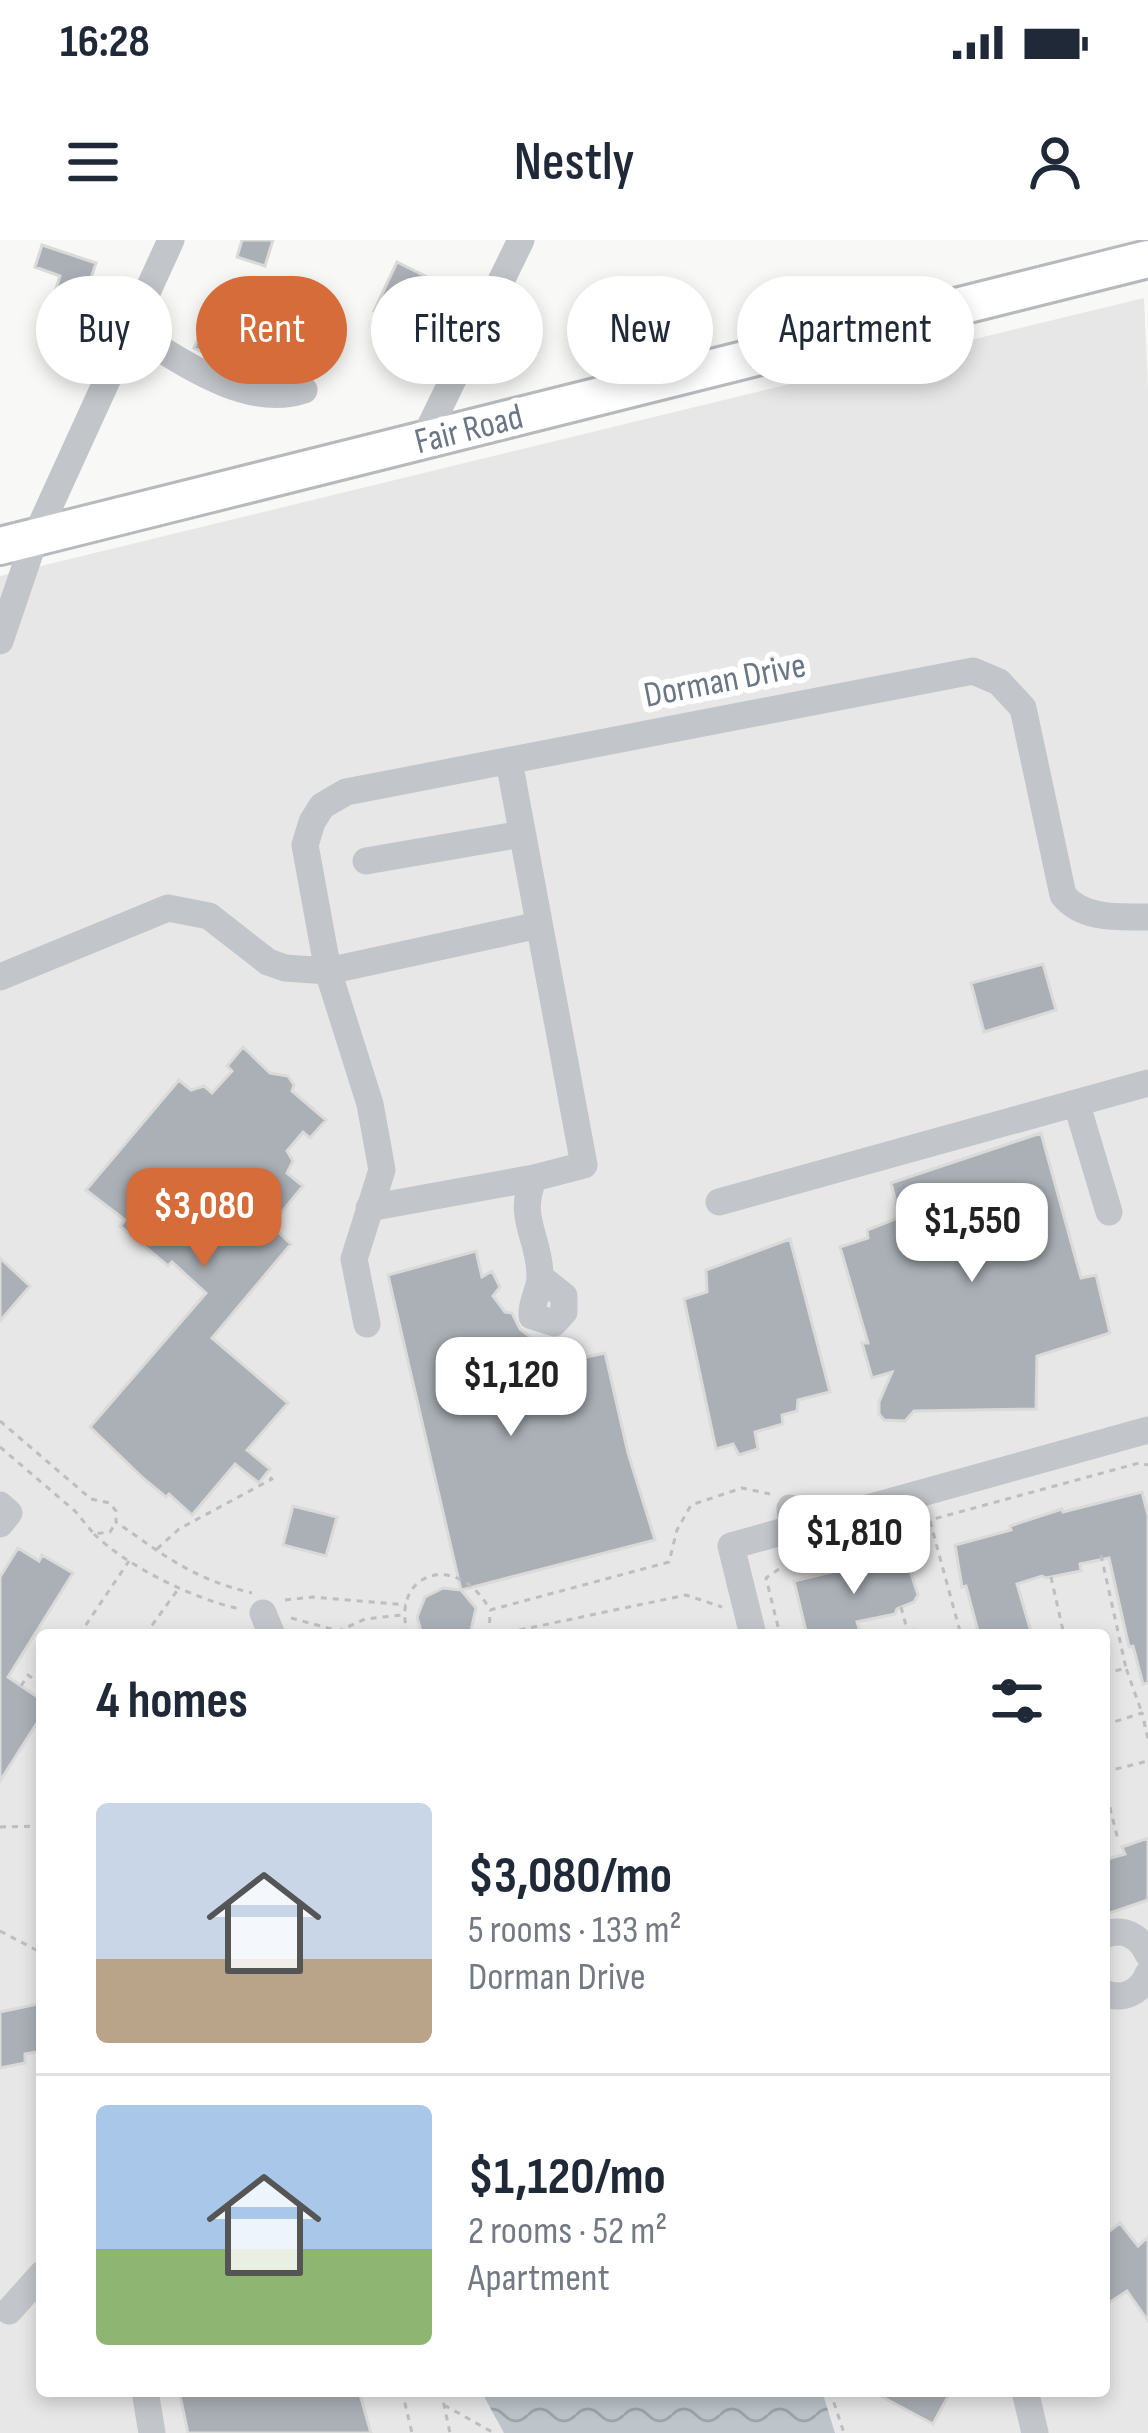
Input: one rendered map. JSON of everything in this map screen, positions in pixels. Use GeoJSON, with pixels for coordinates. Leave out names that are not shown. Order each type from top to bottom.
{"type":"FeatureCollection","features":[{"type":"Feature","properties":{"kind":"main road","name":"Fair Road"},"geometry":{"type":"LineString","coordinates":[[18,542],[1148,259]]}},
{"type":"Feature","properties":{"kind":"street"},"geometry":{"type":"LineString","coordinates":[[153,276],[169,240]]}},
{"type":"Feature","properties":{"kind":"street"},"geometry":{"type":"LineString","coordinates":[[423,441],[521,240]]}},
{"type":"Feature","properties":{"kind":"street"},"geometry":{"type":"LineString","coordinates":[[172,354],[260,394],[283,397],[304,390]]}},
{"type":"Feature","properties":{"kind":"street"},"geometry":{"type":"LineString","coordinates":[[0,641],[18,542],[101,384]]}},
{"type":"Feature","properties":{"kind":"street","name":"Dorman Drive"},"geometry":{"type":"LineString","coordinates":[[368,1324],[354,1259],[382,1170],[374,1126],[328,971],[305,845],[322,806],[346,792],[974,671],[999,682],[1023,708],[1063,895],[1085,911],[1148,917]]}},
{"type":"Feature","properties":{"kind":"street"},"geometry":{"type":"LineString","coordinates":[[370,1208],[584,1165],[509,761]]}},
{"type":"Feature","properties":{"kind":"street"},"geometry":{"type":"LineString","coordinates":[[366,861],[522,834]]}},
{"type":"Feature","properties":{"kind":"street"},"geometry":{"type":"LineString","coordinates":[[0,976],[168,908],[209,916],[268,962],[328,971],[539,925]]}},
{"type":"Feature","properties":{"kind":"street"},"geometry":{"type":"LineString","coordinates":[[719,1202],[1148,1083]]}},
{"type":"Feature","properties":{"kind":"street"},"geometry":{"type":"LineString","coordinates":[[1077,1105],[1109,1212]]}},
{"type":"Feature","properties":{"kind":"street"},"geometry":{"type":"LineString","coordinates":[[534,1178],[524,1201],[540,1277]]}},
{"type":"Feature","properties":{"kind":"street"},"geometry":{"type":"LineString","coordinates":[[751,1629],[730,1546],[1140,1438]]}},
{"type":"Feature","properties":{"kind":"street"},"geometry":{"type":"LineString","coordinates":[[1110,1934],[1135,1936],[1148,1954]]}},
{"type":"Feature","properties":{"kind":"street"},"geometry":{"type":"LineString","coordinates":[[1110,1995],[1136,1991],[1148,1973]]}},
{"type":"Feature","properties":{"kind":"street"},"geometry":{"type":"LineString","coordinates":[[4,2311],[36,2280]]}},
{"type":"Feature","properties":{"kind":"street"},"geometry":{"type":"LineString","coordinates":[[4,2311],[36,2306]]}},
{"type":"Feature","properties":{"kind":"street"},"geometry":{"type":"LineString","coordinates":[[146,2397],[152,2433]]}},
{"type":"Feature","properties":{"kind":"street"},"geometry":{"type":"LineString","coordinates":[[1026,2397],[1035,2433]]}},
{"type":"Feature","properties":{"kind":"path"},"geometry":{"type":"LineString","coordinates":[[0,1421],[91,1499],[110,1503],[116,1522],[195,1576],[268,1610],[327,1629]]}},
{"type":"Feature","properties":{"kind":"path"},"geometry":{"type":"LineString","coordinates":[[0,1447],[75,1511],[110,1549],[179,1587],[236,1609],[406,1605]]}},
{"type":"Feature","properties":{"kind":"path"},"geometry":{"type":"LineString","coordinates":[[793,1531],[930,1519],[1139,1463],[1148,1465]]}},
{"type":"Feature","properties":{"kind":"path"},"geometry":{"type":"LineString","coordinates":[[156,1551],[179,1529],[272,1479],[266,1476]]}},
{"type":"Feature","properties":{"kind":"path"},"geometry":{"type":"LineString","coordinates":[[490,1610],[669,1562],[677,1530],[691,1505],[716,1494],[762,1489],[793,1531]]}},
{"type":"Feature","properties":{"kind":"path"},"geometry":{"type":"LineString","coordinates":[[930,1519],[959,1629]]}},
{"type":"Feature","properties":{"kind":"path"},"geometry":{"type":"LineString","coordinates":[[94,1534],[110,1532],[116,1522]]}},
{"type":"Feature","properties":{"kind":"path"},"geometry":{"type":"LineString","coordinates":[[779,1629],[766,1578],[793,1531]]}},
{"type":"Feature","properties":{"kind":"path"},"geometry":{"type":"LineString","coordinates":[[1101,1556],[1126,1668],[1148,1739]]}},
{"type":"Feature","properties":{"kind":"path"},"geometry":{"type":"LineString","coordinates":[[83,1629],[130,1559]]}},
{"type":"Feature","properties":{"kind":"path"},"geometry":{"type":"LineString","coordinates":[[406,1629],[402,1615],[411,1589],[433,1574],[458,1575],[478,1588],[490,1610],[489,1629]]}},
{"type":"Feature","properties":{"kind":"path"},"geometry":{"type":"LineString","coordinates":[[1051,1577],[1063,1629]]}},
{"type":"Feature","properties":{"kind":"path"},"geometry":{"type":"LineString","coordinates":[[149,1629],[179,1587]]}},
{"type":"Feature","properties":{"kind":"path"},"geometry":{"type":"LineString","coordinates":[[524,1629],[686,1595],[724,1607]]}},
{"type":"Feature","properties":{"kind":"path"},"geometry":{"type":"LineString","coordinates":[[901,1607],[904,1629]]}},
{"type":"Feature","properties":{"kind":"path"},"geometry":{"type":"LineString","coordinates":[[346,1629],[364,1619],[402,1615]]}},
{"type":"Feature","properties":{"kind":"path"},"geometry":{"type":"LineString","coordinates":[[1110,1672],[1126,1668]]}},
{"type":"Feature","properties":{"kind":"path"},"geometry":{"type":"LineString","coordinates":[[22,1686],[28,1675],[36,1681]]}},
{"type":"Feature","properties":{"kind":"path"},"geometry":{"type":"LineString","coordinates":[[1110,1723],[1142,1713]]}},
{"type":"Feature","properties":{"kind":"path"},"geometry":{"type":"LineString","coordinates":[[1110,1770],[1148,1761]]}},
{"type":"Feature","properties":{"kind":"path"},"geometry":{"type":"LineString","coordinates":[[1110,1808],[1118,1840]]}},
{"type":"Feature","properties":{"kind":"path"},"geometry":{"type":"LineString","coordinates":[[0,1827],[36,1826]]}},
{"type":"Feature","properties":{"kind":"path"},"geometry":{"type":"LineString","coordinates":[[0,1930],[36,1950]]}},
{"type":"Feature","properties":{"kind":"path"},"geometry":{"type":"LineString","coordinates":[[403,2397],[412,2433]]}},
{"type":"Feature","properties":{"kind":"path"},"geometry":{"type":"LineString","coordinates":[[442,2397],[450,2433]]}},
{"type":"Feature","properties":{"kind":"path"},"geometry":{"type":"LineString","coordinates":[[832,2397],[844,2433]]}},
{"type":"Feature","properties":{"kind":"path"},"geometry":{"type":"LineString","coordinates":[[444,2405],[494,2433]]}},
{"type":"Feature","properties":{"kind":"shaded area"},"geometry":{"type":"Polygon","coordinates":[[[1144,298],[1148,390],[1148,2433],[0,2433],[0,576],[790,384],[974,384],[974,339],[1144,298]]]}},
{"type":"Feature","properties":{"kind":"water"},"geometry":{"type":"Polygon","coordinates":[[[484,2397],[824,2397],[835,2433],[504,2433],[484,2397]]]}},
{"type":"Feature","properties":{"kind":"building"},"geometry":{"type":"Polygon","coordinates":[[[242,240],[273,240],[265,266],[237,257],[242,240]]]}},
{"type":"Feature","properties":{"kind":"building"},"geometry":{"type":"Polygon","coordinates":[[[42,245],[96,263],[92,276],[60,276],[35,267],[42,245]]]}},
{"type":"Feature","properties":{"kind":"building"},"geometry":{"type":"Polygon","coordinates":[[[397,262],[425,276],[390,276],[397,262]]]}},
{"type":"Feature","properties":{"kind":"building"},"geometry":{"type":"Polygon","coordinates":[[[1043,964],[1056,1010],[984,1032],[971,983],[1043,964]]]}},
{"type":"Feature","properties":{"kind":"building"},"geometry":{"type":"Polygon","coordinates":[[[243,1047],[270,1073],[288,1076],[292,1091],[326,1120],[310,1138],[303,1132],[287,1151],[293,1161],[287,1173],[303,1186],[271,1225],[291,1244],[212,1338],[288,1403],[247,1450],[270,1469],[259,1483],[235,1464],[192,1515],[144,1479],[90,1427],[206,1293],[120,1226],[125,1220],[86,1190],[179,1080],[191,1090],[204,1086],[212,1093],[232,1071],[227,1066],[243,1047]]]}},
{"type":"Feature","properties":{"kind":"building"},"geometry":{"type":"Polygon","coordinates":[[[1041,1133],[1081,1278],[1096,1275],[1110,1333],[1037,1356],[1036,1409],[914,1411],[905,1421],[884,1420],[879,1402],[892,1372],[872,1378],[862,1343],[868,1343],[840,1247],[868,1238],[867,1230],[900,1217],[891,1183],[1041,1133]]]}},
{"type":"Feature","properties":{"kind":"building"},"geometry":{"type":"Polygon","coordinates":[[[790,1239],[830,1392],[798,1400],[797,1411],[782,1415],[783,1424],[755,1432],[758,1449],[739,1455],[733,1444],[716,1449],[684,1299],[707,1292],[706,1270],[790,1239]]]}},
{"type":"Feature","properties":{"kind":"building"},"geometry":{"type":"Polygon","coordinates":[[[476,1251],[482,1277],[492,1271],[500,1287],[493,1296],[533,1339],[557,1341],[559,1363],[605,1353],[628,1453],[655,1540],[461,1590],[388,1275],[476,1251]]]}},
{"type":"Feature","properties":{"kind":"building"},"geometry":{"type":"Polygon","coordinates":[[[0,1258],[30,1286],[0,1321],[0,1258]]]}},
{"type":"Feature","properties":{"kind":"building"},"geometry":{"type":"Polygon","coordinates":[[[1142,1492],[1148,1515],[1148,1683],[1143,1684],[1133,1646],[1129,1647],[1109,1558],[1080,1564],[1081,1571],[1017,1584],[1030,1629],[977,1629],[966,1586],[962,1587],[955,1545],[1142,1492]]]}},
{"type":"Feature","properties":{"kind":"building"},"geometry":{"type":"Polygon","coordinates":[[[293,1506],[337,1517],[326,1556],[283,1545],[293,1506]]]}},
{"type":"Feature","properties":{"kind":"building"},"geometry":{"type":"Polygon","coordinates":[[[18,1548],[73,1573],[8,1677],[36,1696],[36,1724],[0,1781],[0,1577],[18,1548]]]}},
{"type":"Feature","properties":{"kind":"building"},"geometry":{"type":"Polygon","coordinates":[[[900,1560],[908,1564],[918,1595],[914,1602],[895,1614],[857,1622],[859,1629],[806,1629],[794,1581],[877,1561],[894,1564],[900,1560]]]}},
{"type":"Feature","properties":{"kind":"building"},"geometry":{"type":"Polygon","coordinates":[[[443,1588],[461,1590],[476,1608],[471,1629],[420,1629],[417,1617],[425,1597],[443,1588]]]}},
{"type":"Feature","properties":{"kind":"building"},"geometry":{"type":"Polygon","coordinates":[[[1148,1838],[1148,1900],[1110,1913],[1110,1858],[1125,1854],[1122,1847],[1148,1838]]]}},
{"type":"Feature","properties":{"kind":"building"},"geometry":{"type":"Polygon","coordinates":[[[36,2004],[36,2052],[25,2054],[25,2063],[0,2068],[0,2012],[36,2004]]]}},
{"type":"Feature","properties":{"kind":"building"},"geometry":{"type":"Polygon","coordinates":[[[1120,2223],[1138,2246],[1148,2237],[1148,2321],[1127,2291],[1110,2302],[1110,2230],[1120,2223]]]}},
{"type":"Feature","properties":{"kind":"building"},"geometry":{"type":"Polygon","coordinates":[[[180,2397],[361,2397],[371,2433],[188,2433],[180,2397]]]}},
{"type":"Feature","properties":{"kind":"building"},"geometry":{"type":"Polygon","coordinates":[[[882,2397],[948,2397],[933,2424],[882,2397]]]}}]}
